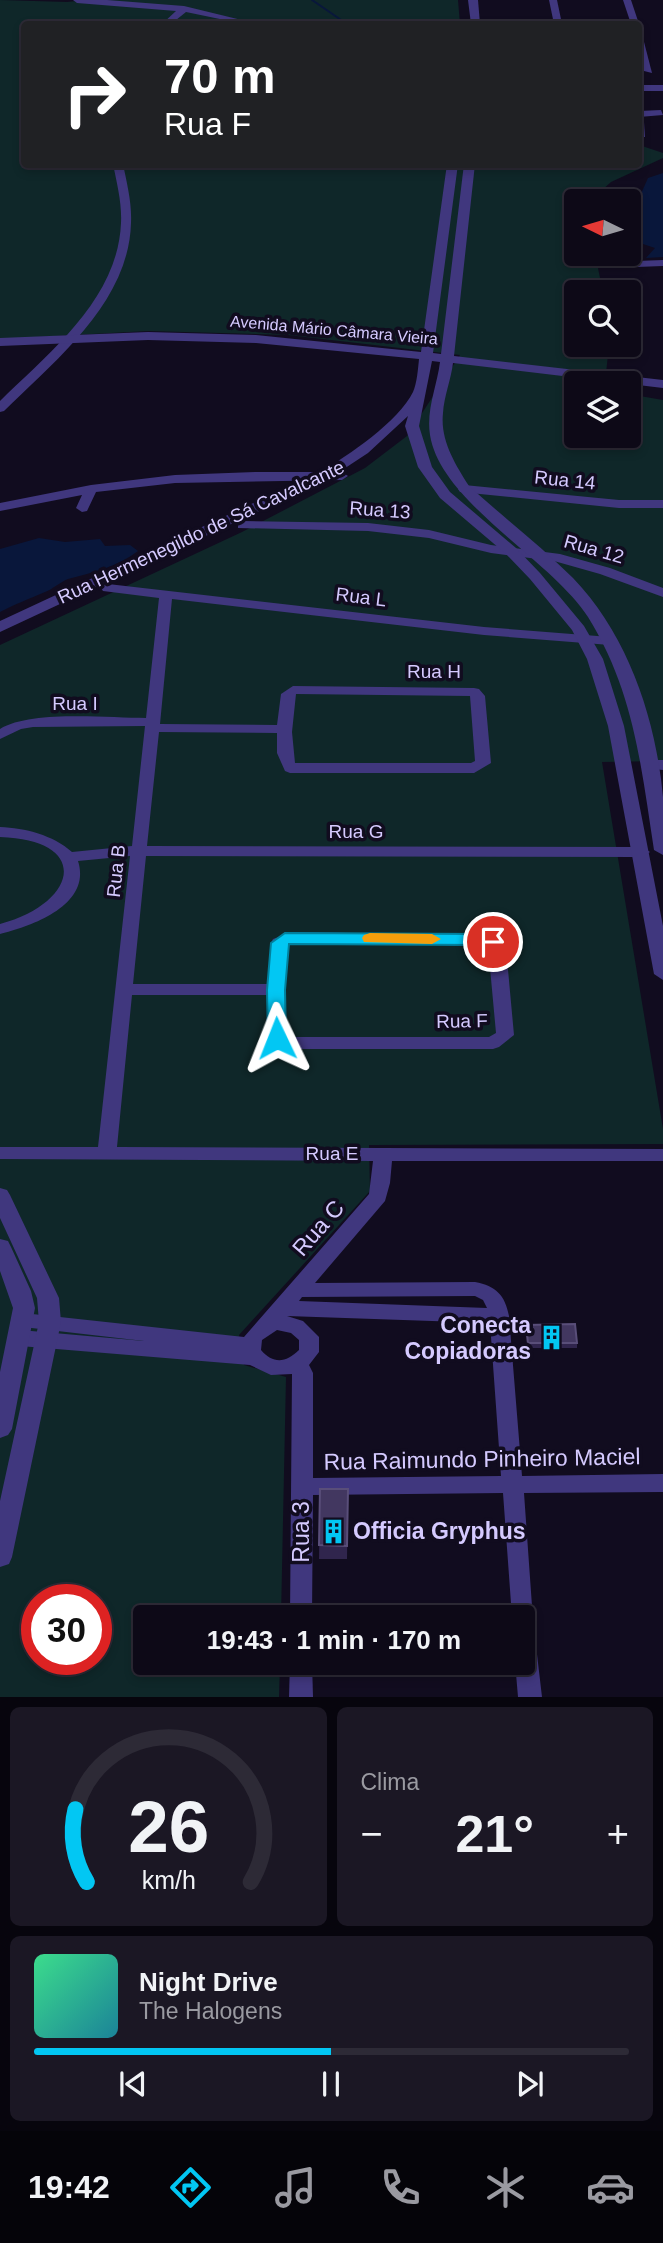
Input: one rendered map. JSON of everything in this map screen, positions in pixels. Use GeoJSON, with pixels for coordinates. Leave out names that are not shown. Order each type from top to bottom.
{"type":"FeatureCollection","features":[{"type":"Feature","properties":{"kind":"street"},"geometry":{"type":"LineString","coordinates":[[77,0],[184,9],[240,21]]}},
{"type":"Feature","properties":{"kind":"street"},"geometry":{"type":"LineString","coordinates":[[473,0],[476,21]]}},
{"type":"Feature","properties":{"kind":"street"},"geometry":{"type":"LineString","coordinates":[[553,0],[557,21]]}},
{"type":"Feature","properties":{"kind":"street"},"geometry":{"type":"LineString","coordinates":[[627,0],[634,21]]}},
{"type":"Feature","properties":{"kind":"street"},"geometry":{"type":"LineString","coordinates":[[170,21],[184,9]]}},
{"type":"Feature","properties":{"kind":"street"},"geometry":{"type":"LineString","coordinates":[[642,48],[649,71]]}},
{"type":"Feature","properties":{"kind":"street"},"geometry":{"type":"LineString","coordinates":[[642,88],[663,88]]}},
{"type":"Feature","properties":{"kind":"street"},"geometry":{"type":"LineString","coordinates":[[0,408],[71,338],[103,295],[125,238],[126,216],[119,168]]}},
{"type":"Feature","properties":{"kind":"street"},"geometry":{"type":"LineString","coordinates":[[452,168],[425,361],[412,426],[425,467],[445,495],[511,551],[557,601],[586,640],[605,687],[616,726],[663,974]]}},
{"type":"Feature","properties":{"kind":"street"},"geometry":{"type":"LineString","coordinates":[[470,168],[446,364],[437,404],[435,429],[451,469],[464,489],[568,582],[610,641],[638,707],[656,765],[662,842]]}},
{"type":"Feature","properties":{"kind":"street"},"geometry":{"type":"LineString","coordinates":[[641,264],[663,263]]}},
{"type":"Feature","properties":{"kind":"street","name":"Avenida Mário Câmara Vieira"},"geometry":{"type":"LineString","coordinates":[[0,342],[148,336],[256,339],[564,382]]}},
{"type":"Feature","properties":{"kind":"street","name":"Avenida Mário Câmara Vieira"},"geometry":{"type":"LineString","coordinates":[[0,352],[145,346],[252,349],[425,361]]}},
{"type":"Feature","properties":{"kind":"street","name":"Avenida Mário Câmara Vieira"},"geometry":{"type":"LineString","coordinates":[[446,364],[663,384]]}},
{"type":"Feature","properties":{"kind":"street","name":"Rua Hermenegildo de Sá Cavalcante"},"geometry":{"type":"LineString","coordinates":[[0,627],[325,475],[374,443],[394,425],[419,392]]}},
{"type":"Feature","properties":{"kind":"street"},"geometry":{"type":"LineString","coordinates":[[641,392],[663,395]]}},
{"type":"Feature","properties":{"kind":"street","name":"Rua Hermenegildo de Sá Cavalcante"},"geometry":{"type":"LineString","coordinates":[[0,638],[342,477],[412,426]]}},
{"type":"Feature","properties":{"kind":"street"},"geometry":{"type":"LineString","coordinates":[[0,507],[91,489],[175,480],[325,475],[342,477]]}},
{"type":"Feature","properties":{"kind":"street"},"geometry":{"type":"LineString","coordinates":[[82,508],[91,489]]}},
{"type":"Feature","properties":{"kind":"street","name":"Rua 14"},"geometry":{"type":"LineString","coordinates":[[464,489],[619,504],[663,504]]}},
{"type":"Feature","properties":{"kind":"street","name":"Rua 13"},"geometry":{"type":"LineString","coordinates":[[243,525],[390,529],[511,551]]}},
{"type":"Feature","properties":{"kind":"street","name":"Rua 12"},"geometry":{"type":"LineString","coordinates":[[511,551],[537,553],[606,571],[663,593]]}},
{"type":"Feature","properties":{"kind":"street","name":"Rua L"},"geometry":{"type":"LineString","coordinates":[[108,588],[484,631],[610,641]]}},
{"type":"Feature","properties":{"kind":"street","name":"Rua B"},"geometry":{"type":"LineString","coordinates":[[107,1152],[166,595]]}},
{"type":"Feature","properties":{"kind":"street","name":"Rua H"},"geometry":{"type":"LineString","coordinates":[[293,690],[469,690],[478,696],[483,763],[474,768],[290,768],[286,763],[285,729],[288,694],[293,690]]}},
{"type":"Feature","properties":{"kind":"street","name":"Rua I"},"geometry":{"type":"LineString","coordinates":[[0,735],[27,723],[152,725]]}},
{"type":"Feature","properties":{"kind":"street"},"geometry":{"type":"LineString","coordinates":[[152,725],[285,729]]}},
{"type":"Feature","properties":{"kind":"street"},"geometry":{"type":"LineString","coordinates":[[0,832],[27,835],[45,841],[70,857],[72,873],[62,897],[37,916],[0,929]]}},
{"type":"Feature","properties":{"kind":"street","name":"Rua G"},"geometry":{"type":"LineString","coordinates":[[70,857],[106,851],[642,852]]}},
{"type":"Feature","properties":{"kind":"street","name":"Rua F"},"geometry":{"type":"LineString","coordinates":[[285,939],[488,940],[498,948],[505,1035],[493,1043],[284,1044],[277,1038],[276,990],[279,943],[285,939]]}},
{"type":"Feature","properties":{"kind":"street"},"geometry":{"type":"LineString","coordinates":[[124,989],[276,990]]}},
{"type":"Feature","properties":{"kind":"street","name":"Rua E"},"geometry":{"type":"LineString","coordinates":[[0,1153],[663,1155]]}},
{"type":"Feature","properties":{"kind":"street","name":"Rua C"},"geometry":{"type":"LineString","coordinates":[[267,1325],[378,1196],[383,1153]]}},
{"type":"Feature","properties":{"kind":"street"},"geometry":{"type":"LineString","coordinates":[[0,1195],[48,1298],[48,1331],[0,1557]]}},
{"type":"Feature","properties":{"kind":"street"},"geometry":{"type":"LineString","coordinates":[[0,1247],[23,1301],[21,1329],[0,1429]]}},
{"type":"Feature","properties":{"kind":"street"},"geometry":{"type":"LineString","coordinates":[[297,1290],[475,1289],[491,1294],[499,1316],[522,1605]]}},
{"type":"Feature","properties":{"kind":"street"},"geometry":{"type":"LineString","coordinates":[[283,1308],[499,1316]]}},
{"type":"Feature","properties":{"kind":"street"},"geometry":{"type":"LineString","coordinates":[[21,1329],[253,1351],[270,1368],[279,1369],[298,1365],[309,1352],[306,1333],[312,1318],[320,1309]]}},
{"type":"Feature","properties":{"kind":"street"},"geometry":{"type":"LineString","coordinates":[[253,1351],[259,1330],[267,1325],[286,1323],[306,1333]]}},
{"type":"Feature","properties":{"kind":"street","name":"Rua 3"},"geometry":{"type":"LineString","coordinates":[[298,1365],[303,1373],[301,1605]]}},
{"type":"Feature","properties":{"kind":"street","name":"Rua Raimundo Pinheiro Maciel"},"geometry":{"type":"LineString","coordinates":[[301,1487],[663,1483]]}},
{"type":"Feature","properties":{"kind":"street"},"geometry":{"type":"LineString","coordinates":[[301,1675],[301,1697]]}},
{"type":"Feature","properties":{"kind":"street"},"geometry":{"type":"LineString","coordinates":[[528,1675],[530,1697]]}},
{"type":"Feature","properties":{"kind":"green space"},"geometry":{"type":"Polygon","coordinates":[[[0,0],[458,0],[460,21],[21,21],[21,168],[641,168],[611,182],[603,189],[564,189],[564,266],[598,266],[600,280],[564,280],[564,357],[608,357],[606,371],[564,371],[564,448],[641,448],[641,396],[663,400],[663,761],[602,762],[663,1129],[663,1144],[369,1145],[370,1191],[239,1335],[244,1365],[286,1377],[281,1605],[133,1605],[133,1675],[280,1675],[279,1697],[0,1697],[0,645],[242,532],[365,468],[407,436],[460,355],[288,335],[148,331],[0,339],[0,0]]]}},
{"type":"Feature","properties":{"kind":"green space"},"geometry":{"type":"Polygon","coordinates":[[[642,146],[663,153],[663,158],[642,168],[642,146]]]}},
{"type":"Feature","properties":{"kind":"water"},"geometry":{"type":"Polygon","coordinates":[[[663,173],[663,257],[646,258],[655,248],[641,243],[641,194],[648,178],[663,173]]]}},
{"type":"Feature","properties":{"kind":"water"},"geometry":{"type":"Polygon","coordinates":[[[39,538],[65,542],[100,539],[105,546],[130,545],[138,551],[113,565],[68,579],[0,612],[0,549],[39,538]]]}},
{"type":"Feature","properties":{"kind":"building","name":"Conecta Copiadoras"},"geometry":{"type":"Polygon","coordinates":[[[575,1324],[577,1343],[528,1343],[526,1325],[575,1324]]]}},
{"type":"Feature","properties":{"kind":"building","name":"Officia Gryphus"},"geometry":{"type":"Polygon","coordinates":[[[320,1489],[348,1489],[347,1546],[319,1545],[320,1489]]]}},
{"type":"Feature","properties":{"kind":"waterway"},"geometry":{"type":"LineString","coordinates":[[312,0],[343,21]]}},
{"type":"Feature","properties":{"kind":"slow traffic"},"geometry":{"type":"LineString","coordinates":[[370,938],[432,939]]}},
{"type":"Feature","properties":{"kind":"place","name":"Conecta Copiadoras"},"geometry":{"type":"Point","coordinates":[551,1338]}},
{"type":"Feature","properties":{"kind":"place","name":"Officia Gryphus"},"geometry":{"type":"Point","coordinates":[333,1531]}},
{"type":"Feature","properties":{"kind":"route"},"geometry":{"type":"LineString","coordinates":[[277,1038],[279,943],[285,939],[293,937],[493,942]]}}]}
